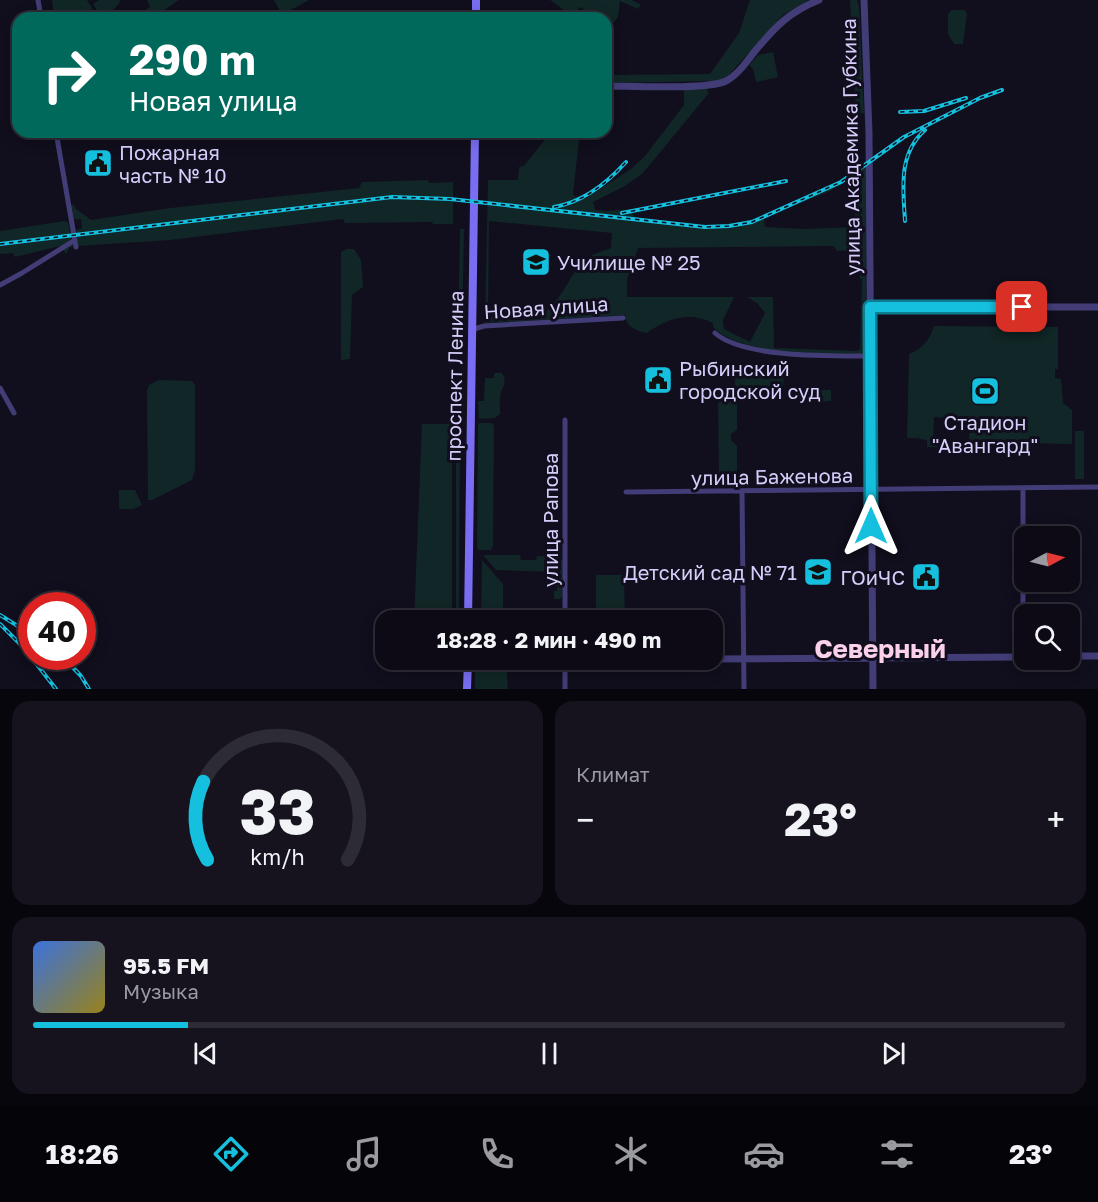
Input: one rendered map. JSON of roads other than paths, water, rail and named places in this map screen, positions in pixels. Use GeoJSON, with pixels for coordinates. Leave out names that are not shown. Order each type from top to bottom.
{"type":"FeatureCollection","features":[{"type":"Feature","properties":{"kind":"main road","name":"проспект Ленина"},"geometry":{"type":"LineString","coordinates":[[468,610],[475,138]]}},
{"type":"Feature","properties":{"kind":"main road"},"geometry":{"type":"LineString","coordinates":[[467,689],[468,670]]}},
{"type":"Feature","properties":{"kind":"street"},"geometry":{"type":"LineString","coordinates":[[612,86],[710,85],[726,81],[787,17],[819,0]]}},
{"type":"Feature","properties":{"kind":"street","name":"улица Академика Губкина"},"geometry":{"type":"LineString","coordinates":[[864,0],[869,133],[873,689]]}},
{"type":"Feature","properties":{"kind":"street"},"geometry":{"type":"LineString","coordinates":[[0,285],[76,243],[57,138]]}},
{"type":"Feature","properties":{"kind":"street"},"geometry":{"type":"LineString","coordinates":[[870,307],[1098,307]]}},
{"type":"Feature","properties":{"kind":"street","name":"Новая улица"},"geometry":{"type":"LineString","coordinates":[[471,330],[484,326],[623,318]]}},
{"type":"Feature","properties":{"kind":"street"},"geometry":{"type":"LineString","coordinates":[[715,333],[729,342],[750,349],[814,355],[870,356]]}},
{"type":"Feature","properties":{"kind":"street"},"geometry":{"type":"LineString","coordinates":[[0,388],[14,413]]}},
{"type":"Feature","properties":{"kind":"street","name":"улица Рапова"},"geometry":{"type":"LineString","coordinates":[[564,420],[565,610]]}},
{"type":"Feature","properties":{"kind":"street","name":"улица Баженова"},"geometry":{"type":"LineString","coordinates":[[626,492],[1098,487]]}},
{"type":"Feature","properties":{"kind":"street"},"geometry":{"type":"LineString","coordinates":[[1023,488],[1024,604]]}},
{"type":"Feature","properties":{"kind":"street"},"geometry":{"type":"LineString","coordinates":[[742,491],[744,689]]}},
{"type":"Feature","properties":{"kind":"street"},"geometry":{"type":"LineString","coordinates":[[1080,656],[1098,656]]}},
{"type":"Feature","properties":{"kind":"street"},"geometry":{"type":"LineString","coordinates":[[723,659],[1014,657]]}},
{"type":"Feature","properties":{"kind":"street"},"geometry":{"type":"LineString","coordinates":[[565,670],[566,689]]}},
{"type":"Feature","properties":{"kind":"railway"},"geometry":{"type":"LineString","coordinates":[[0,244],[392,197],[450,199],[705,227],[729,226],[752,222],[841,182],[904,137],[980,98],[1002,90]]}},
{"type":"Feature","properties":{"kind":"railway"},"geometry":{"type":"LineString","coordinates":[[900,112],[924,111],[966,98]]}},
{"type":"Feature","properties":{"kind":"railway"},"geometry":{"type":"LineString","coordinates":[[905,221],[903,184],[906,161],[916,139],[925,130]]}},
{"type":"Feature","properties":{"kind":"railway"},"geometry":{"type":"LineString","coordinates":[[554,207],[585,196],[611,177],[626,162]]}},
{"type":"Feature","properties":{"kind":"railway"},"geometry":{"type":"LineString","coordinates":[[622,213],[786,181]]}},
{"type":"Feature","properties":{"kind":"railway"},"geometry":{"type":"LineString","coordinates":[[0,615],[18,626]]}},
{"type":"Feature","properties":{"kind":"railway"},"geometry":{"type":"LineString","coordinates":[[0,624],[24,648],[56,689]]}},
{"type":"Feature","properties":{"kind":"railway"},"geometry":{"type":"LineString","coordinates":[[75,670],[89,689]]}},
{"type":"Feature","properties":{"kind":"place","name":"Пожарная часть № 10"},"geometry":{"type":"Point","coordinates":[98,163]}},
{"type":"Feature","properties":{"kind":"place","name":"Училище № 25"},"geometry":{"type":"Point","coordinates":[536,262]}},
{"type":"Feature","properties":{"kind":"place","name":"Рыбинский городской суд"},"geometry":{"type":"Point","coordinates":[658,380]}},
{"type":"Feature","properties":{"kind":"place","name":"Стадион \"Авангард\""},"geometry":{"type":"Point","coordinates":[985,391]}},
{"type":"Feature","properties":{"kind":"place","name":"Детский сад № 71"},"geometry":{"type":"Point","coordinates":[818,572]}},
{"type":"Feature","properties":{"kind":"place","name":"ГОиЧС"},"geometry":{"type":"Point","coordinates":[926,577]}},
{"type":"Feature","properties":{"kind":"district","name":"Северный"},"geometry":{"type":"Point","coordinates":[880,648]}}]}
